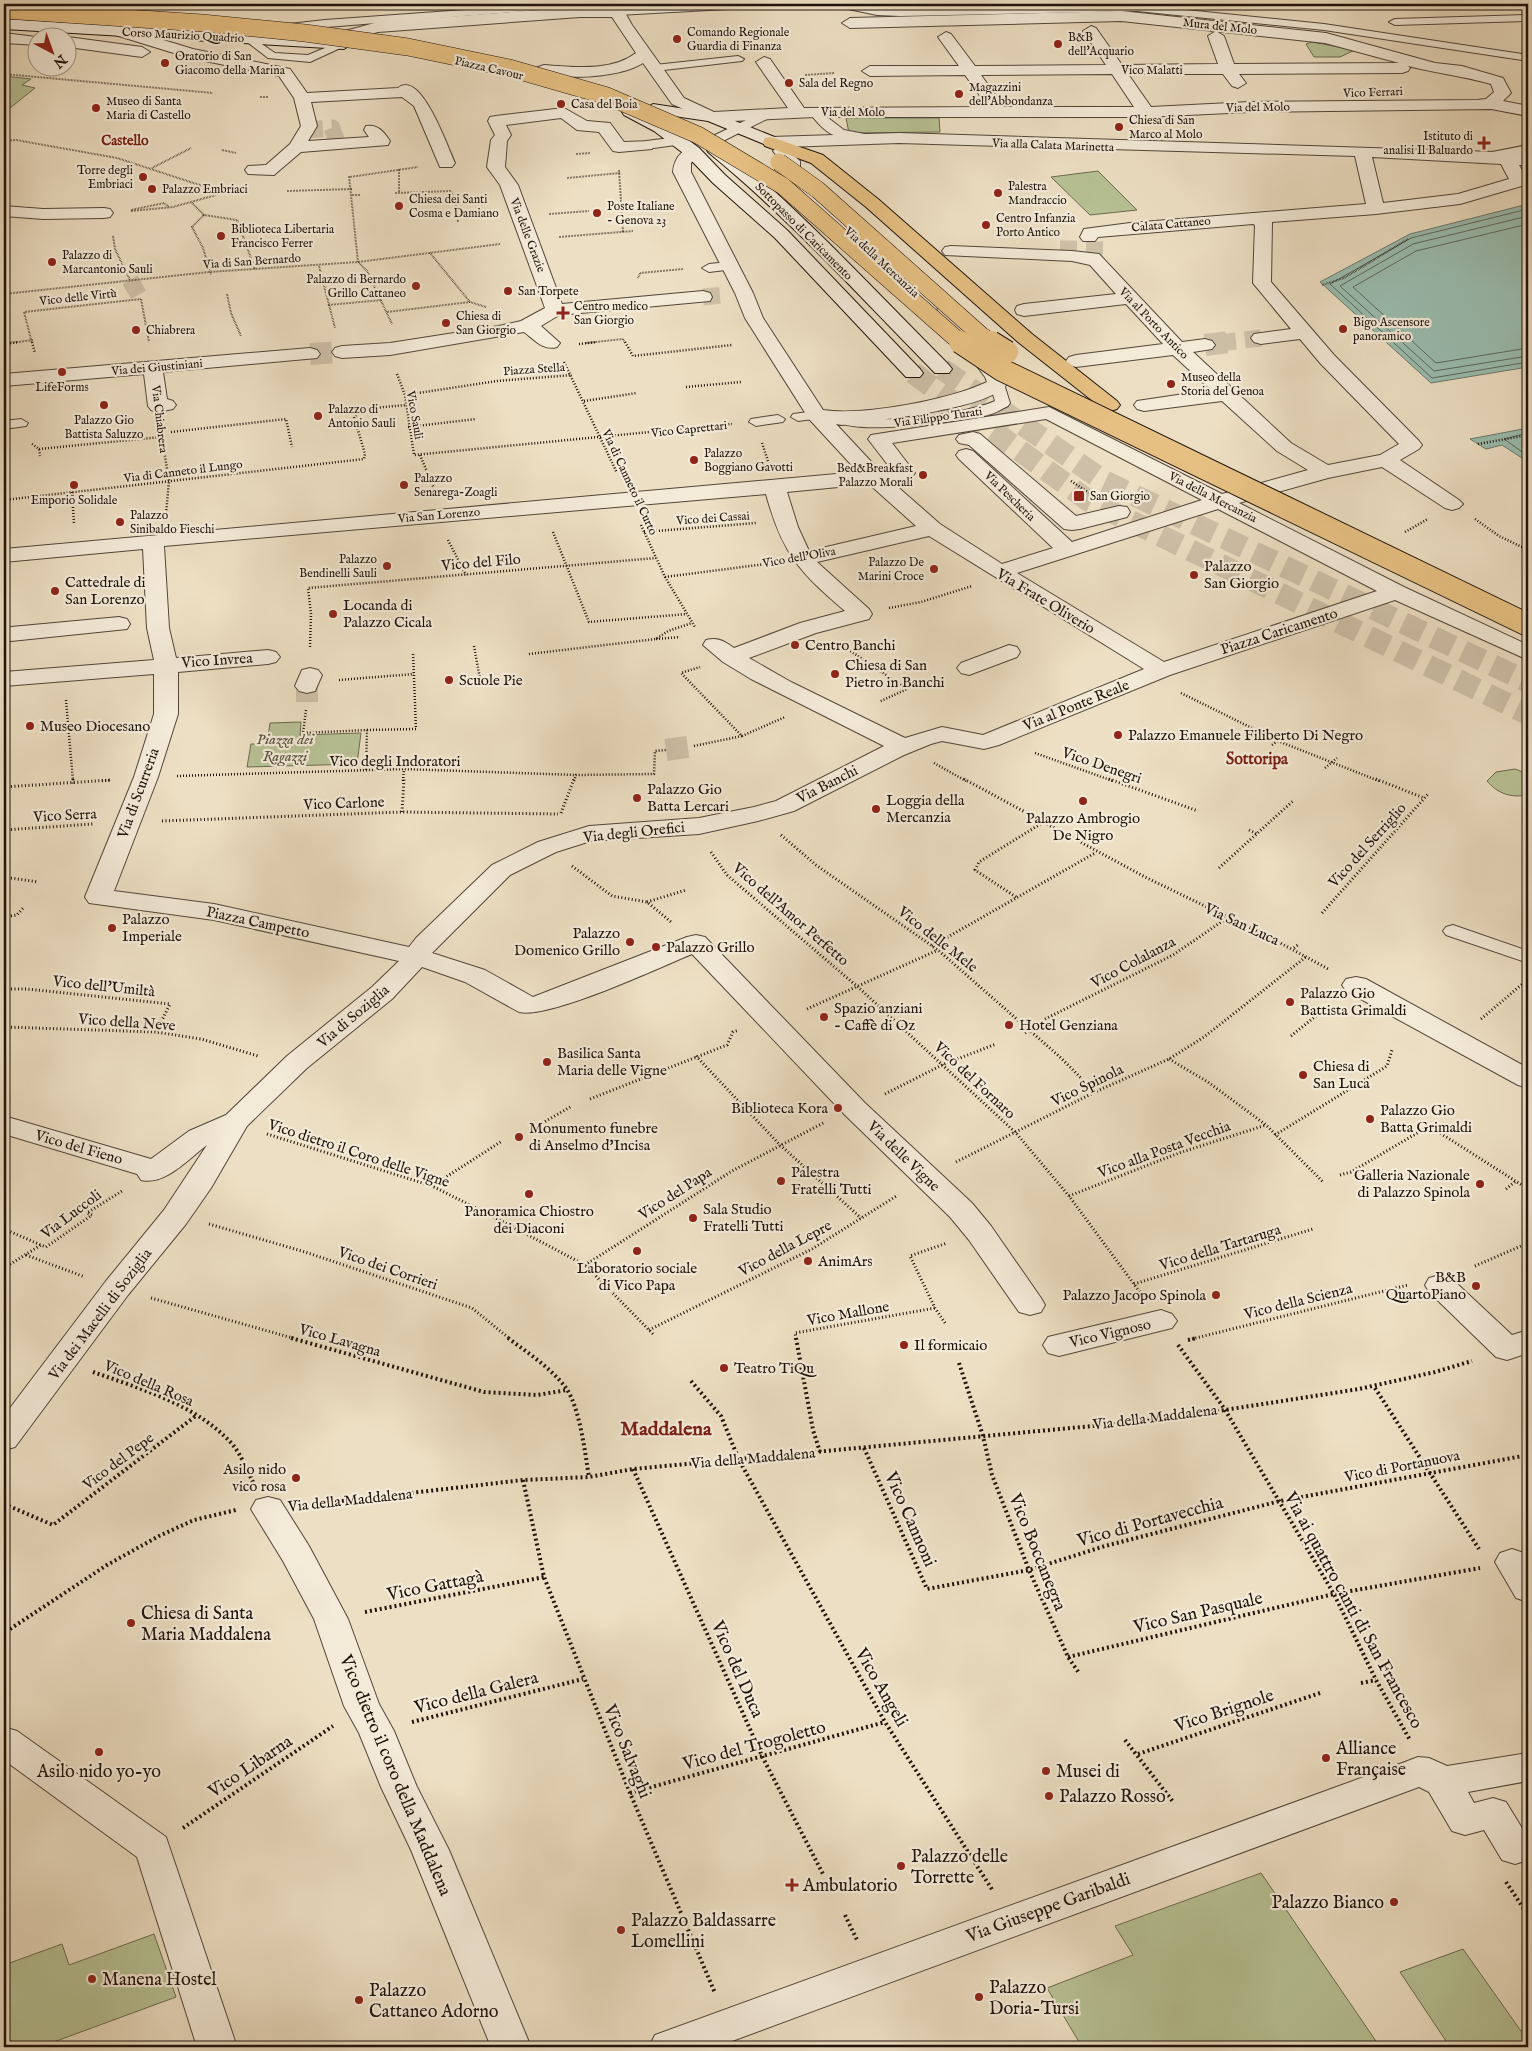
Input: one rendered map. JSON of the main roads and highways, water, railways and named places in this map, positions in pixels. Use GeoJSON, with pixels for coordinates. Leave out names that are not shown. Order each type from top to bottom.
{"type":"FeatureCollection","features":[{"type":"Feature","properties":{"kind":"highway"},"geometry":{"type":"LineString","coordinates":[[29,4],[236,17],[380,34],[473,50],[555,69],[684,113],[727,132],[774,159],[818,190],[982,336],[1027,364],[1334,512]]}},
{"type":"Feature","properties":{"kind":"highway"},"geometry":{"type":"LineString","coordinates":[[4,10],[229,25],[359,40],[508,68],[606,97],[664,119],[718,144],[751,163],[783,186],[962,344],[1002,370],[1528,625]]}},
{"type":"Feature","properties":{"kind":"highway"},"geometry":{"type":"LineString","coordinates":[[771,142],[817,159],[872,203],[1025,338],[1110,405]]}},
{"type":"Feature","properties":{"kind":"water"},"geometry":{"type":"Polygon","coordinates":[[[1528,204],[1528,367],[1431,383],[1320,282],[1410,234],[1528,204]]]}},
{"type":"Feature","properties":{"kind":"water"},"geometry":{"type":"Polygon","coordinates":[[[1528,428],[1528,462],[1502,445],[1486,449],[1470,439],[1528,428]]]}},
{"type":"Feature","properties":{"kind":"tunnel"},"geometry":{"type":"LineString","coordinates":[[306,130],[332,128],[338,145]]}},
{"type":"Feature","properties":{"kind":"tunnel"},"geometry":{"type":"LineString","coordinates":[[1060,249],[1106,250]]}},
{"type":"Feature","properties":{"kind":"tunnel"},"geometry":{"type":"LineString","coordinates":[[130,280],[141,299]]}},
{"type":"Feature","properties":{"kind":"tunnel"},"geometry":{"type":"LineString","coordinates":[[703,297],[724,295]]}},
{"type":"Feature","properties":{"kind":"tunnel"},"geometry":{"type":"LineString","coordinates":[[1219,343],[1261,338]]}},
{"type":"Feature","properties":{"kind":"tunnel"},"geometry":{"type":"LineString","coordinates":[[1205,345],[1229,342]]}},
{"type":"Feature","properties":{"kind":"tunnel"},"geometry":{"type":"LineString","coordinates":[[310,354],[342,352]]}},
{"type":"Feature","properties":{"kind":"tunnel"},"geometry":{"type":"LineString","coordinates":[[942,369],[1104,481],[1528,682]]}},
{"type":"Feature","properties":{"kind":"tunnel"},"geometry":{"type":"LineString","coordinates":[[913,373],[1089,501],[1528,714]]}},
{"type":"Feature","properties":{"kind":"tunnel"},"geometry":{"type":"LineString","coordinates":[[307,686],[307,702]]}},
{"type":"Feature","properties":{"kind":"tunnel"},"geometry":{"type":"LineString","coordinates":[[666,750],[694,746]]}},
{"type":"Feature","properties":{"kind":"place","name":"Comando Regionale Guardia di Finanza"},"geometry":{"type":"Point","coordinates":[677,39]}},
{"type":"Feature","properties":{"kind":"place","name":"B&B dell'Acquario"},"geometry":{"type":"Point","coordinates":[1058,44]}},
{"type":"Feature","properties":{"kind":"place","name":"Oratorio di San Giacomo della Marina"},"geometry":{"type":"Point","coordinates":[165,63]}},
{"type":"Feature","properties":{"kind":"place","name":"Sala del Regno"},"geometry":{"type":"Point","coordinates":[789,83]}},
{"type":"Feature","properties":{"kind":"place","name":"Magazzini dell'Abbondanza"},"geometry":{"type":"Point","coordinates":[959,94]}},
{"type":"Feature","properties":{"kind":"place","name":"Casa del Boia"},"geometry":{"type":"Point","coordinates":[561,104]}},
{"type":"Feature","properties":{"kind":"place","name":"Museo di Santa Maria di Castello"},"geometry":{"type":"Point","coordinates":[96,108]}},
{"type":"Feature","properties":{"kind":"place","name":"Chiesa di San Marco al Molo"},"geometry":{"type":"Point","coordinates":[1119,127]}},
{"type":"Feature","properties":{"kind":"place","name":"Istituto di analisi Il Baluardo"},"geometry":{"type":"Point","coordinates":[1484,143]}},
{"type":"Feature","properties":{"kind":"place","name":"Torre degli Embriaci"},"geometry":{"type":"Point","coordinates":[143,177]}},
{"type":"Feature","properties":{"kind":"place","name":"Palazzo Embriaci"},"geometry":{"type":"Point","coordinates":[152,189]}},
{"type":"Feature","properties":{"kind":"place","name":"Palestra Mandraccio"},"geometry":{"type":"Point","coordinates":[998,193]}},
{"type":"Feature","properties":{"kind":"place","name":"Chiesa dei Santi Cosma e Damiano"},"geometry":{"type":"Point","coordinates":[399,206]}},
{"type":"Feature","properties":{"kind":"place","name":"Poste Italiane - Genova 23"},"geometry":{"type":"Point","coordinates":[597,213]}},
{"type":"Feature","properties":{"kind":"place","name":"Centro Infanzia Porto Antico"},"geometry":{"type":"Point","coordinates":[986,225]}},
{"type":"Feature","properties":{"kind":"place","name":"Biblioteca Libertaria Francisco Ferrer"},"geometry":{"type":"Point","coordinates":[221,236]}},
{"type":"Feature","properties":{"kind":"place","name":"Palazzo di Marcantonio Sauli"},"geometry":{"type":"Point","coordinates":[52,262]}},
{"type":"Feature","properties":{"kind":"place","name":"Palazzo di Bernardo Grillo Cattaneo"},"geometry":{"type":"Point","coordinates":[416,286]}},
{"type":"Feature","properties":{"kind":"place","name":"San Torpete"},"geometry":{"type":"Point","coordinates":[508,291]}},
{"type":"Feature","properties":{"kind":"place","name":"Centro medico San Giorgio"},"geometry":{"type":"Point","coordinates":[563,313]}},
{"type":"Feature","properties":{"kind":"place","name":"Chiesa di San Giorgio"},"geometry":{"type":"Point","coordinates":[446,323]}},
{"type":"Feature","properties":{"kind":"place","name":"Bigo Ascensore panoramico"},"geometry":{"type":"Point","coordinates":[1343,329]}},
{"type":"Feature","properties":{"kind":"place","name":"Chiabrera"},"geometry":{"type":"Point","coordinates":[136,330]}},
{"type":"Feature","properties":{"kind":"place","name":"LifeForms"},"geometry":{"type":"Point","coordinates":[62,372]}},
{"type":"Feature","properties":{"kind":"place","name":"Museo della Storia del Genoa"},"geometry":{"type":"Point","coordinates":[1171,384]}},
{"type":"Feature","properties":{"kind":"place","name":"Palazzo Gio Battista Saluzzo"},"geometry":{"type":"Point","coordinates":[104,405]}},
{"type":"Feature","properties":{"kind":"place","name":"Palazzo di Antonio Sauli"},"geometry":{"type":"Point","coordinates":[318,416]}},
{"type":"Feature","properties":{"kind":"place","name":"Palazzo Boggiano Gavotti"},"geometry":{"type":"Point","coordinates":[694,460]}},
{"type":"Feature","properties":{"kind":"place","name":"Bed&Breakfast Palazzo Morali"},"geometry":{"type":"Point","coordinates":[923,475]}},
{"type":"Feature","properties":{"kind":"place","name":"Emporio Solidale"},"geometry":{"type":"Point","coordinates":[74,485]}},
{"type":"Feature","properties":{"kind":"place","name":"Palazzo Senarega-Zoagli"},"geometry":{"type":"Point","coordinates":[404,485]}},
{"type":"Feature","properties":{"kind":"place","name":"San Giorgio"},"geometry":{"type":"Point","coordinates":[1079,496]}},
{"type":"Feature","properties":{"kind":"place","name":"Palazzo Sinibaldo Fieschi"},"geometry":{"type":"Point","coordinates":[120,522]}},
{"type":"Feature","properties":{"kind":"place","name":"Palazzo Bendinelli Sauli"},"geometry":{"type":"Point","coordinates":[387,566]}},
{"type":"Feature","properties":{"kind":"place","name":"Palazzo De Marini Croce"},"geometry":{"type":"Point","coordinates":[934,569]}},
{"type":"Feature","properties":{"kind":"place","name":"Palazzo San Giorgio"},"geometry":{"type":"Point","coordinates":[1194,575]}},
{"type":"Feature","properties":{"kind":"place","name":"Cattedrale di San Lorenzo"},"geometry":{"type":"Point","coordinates":[55,591]}},
{"type":"Feature","properties":{"kind":"place","name":"Locanda di Palazzo Cicala"},"geometry":{"type":"Point","coordinates":[333,614]}},
{"type":"Feature","properties":{"kind":"place","name":"Centro Banchi"},"geometry":{"type":"Point","coordinates":[795,645]}},
{"type":"Feature","properties":{"kind":"place","name":"Chiesa di San Pietro in Banchi"},"geometry":{"type":"Point","coordinates":[835,674]}},
{"type":"Feature","properties":{"kind":"place","name":"Scuole Pie"},"geometry":{"type":"Point","coordinates":[449,680]}},
{"type":"Feature","properties":{"kind":"place","name":"Museo Diocesano"},"geometry":{"type":"Point","coordinates":[30,726]}},
{"type":"Feature","properties":{"kind":"place","name":"Palazzo Emanuele Filiberto Di Negro"},"geometry":{"type":"Point","coordinates":[1118,735]}},
{"type":"Feature","properties":{"kind":"place","name":"Palazzo Gio Batta Lercari"},"geometry":{"type":"Point","coordinates":[637,798]}},
{"type":"Feature","properties":{"kind":"place","name":"Palazzo Ambrogio De Nigro"},"geometry":{"type":"Point","coordinates":[1083,801]}},
{"type":"Feature","properties":{"kind":"place","name":"Loggia della Mercanzia"},"geometry":{"type":"Point","coordinates":[876,809]}},
{"type":"Feature","properties":{"kind":"place","name":"Palazzo Imperiale"},"geometry":{"type":"Point","coordinates":[112,928]}},
{"type":"Feature","properties":{"kind":"place","name":"Palazzo Domenico Grillo"},"geometry":{"type":"Point","coordinates":[630,942]}},
{"type":"Feature","properties":{"kind":"place","name":"Palazzo Grillo"},"geometry":{"type":"Point","coordinates":[656,947]}},
{"type":"Feature","properties":{"kind":"place","name":"Palazzo Gio Battista Grimaldi"},"geometry":{"type":"Point","coordinates":[1290,1002]}},
{"type":"Feature","properties":{"kind":"place","name":"Spazio anziani - Caffè di Oz"},"geometry":{"type":"Point","coordinates":[824,1017]}},
{"type":"Feature","properties":{"kind":"place","name":"Hotel Genziana"},"geometry":{"type":"Point","coordinates":[1009,1025]}},
{"type":"Feature","properties":{"kind":"place","name":"Basilica Santa Maria delle Vigne"},"geometry":{"type":"Point","coordinates":[547,1062]}},
{"type":"Feature","properties":{"kind":"place","name":"Chiesa di San Luca"},"geometry":{"type":"Point","coordinates":[1303,1075]}},
{"type":"Feature","properties":{"kind":"place","name":"Biblioteca Kora"},"geometry":{"type":"Point","coordinates":[838,1108]}},
{"type":"Feature","properties":{"kind":"place","name":"Palazzo Gio Batta Grimaldi"},"geometry":{"type":"Point","coordinates":[1370,1119]}},
{"type":"Feature","properties":{"kind":"place","name":"Monumento funebre di Anselmo d'Incisa"},"geometry":{"type":"Point","coordinates":[519,1137]}},
{"type":"Feature","properties":{"kind":"place","name":"Palestra Fratelli Tutti"},"geometry":{"type":"Point","coordinates":[781,1181]}},
{"type":"Feature","properties":{"kind":"place","name":"Galleria Nazionale di Palazzo Spinola"},"geometry":{"type":"Point","coordinates":[1480,1184]}},
{"type":"Feature","properties":{"kind":"place","name":"Panoramica Chiostro dei Diaconi"},"geometry":{"type":"Point","coordinates":[529,1194]}},
{"type":"Feature","properties":{"kind":"place","name":"Sala Studio Fratelli Tutti"},"geometry":{"type":"Point","coordinates":[693,1218]}},
{"type":"Feature","properties":{"kind":"place","name":"Laboratorio sociale di Vico Papa"},"geometry":{"type":"Point","coordinates":[637,1251]}},
{"type":"Feature","properties":{"kind":"place","name":"AnimArs"},"geometry":{"type":"Point","coordinates":[808,1261]}},
{"type":"Feature","properties":{"kind":"place","name":"B&B QuartoPiano"},"geometry":{"type":"Point","coordinates":[1476,1286]}},
{"type":"Feature","properties":{"kind":"place","name":"Palazzo Jacopo Spinola"},"geometry":{"type":"Point","coordinates":[1216,1295]}},
{"type":"Feature","properties":{"kind":"place","name":"Il formicaio"},"geometry":{"type":"Point","coordinates":[904,1345]}},
{"type":"Feature","properties":{"kind":"place","name":"Teatro TiQu"},"geometry":{"type":"Point","coordinates":[724,1368]}},
{"type":"Feature","properties":{"kind":"place","name":"Asilo nido vico rosa"},"geometry":{"type":"Point","coordinates":[296,1478]}},
{"type":"Feature","properties":{"kind":"place","name":"Chiesa di Santa Maria Maddalena"},"geometry":{"type":"Point","coordinates":[131,1623]}},
{"type":"Feature","properties":{"kind":"place","name":"Asilo nido yo-yo"},"geometry":{"type":"Point","coordinates":[99,1752]}},
{"type":"Feature","properties":{"kind":"place","name":"Alliance Française"},"geometry":{"type":"Point","coordinates":[1326,1758]}},
{"type":"Feature","properties":{"kind":"place","name":"Musei di"},"geometry":{"type":"Point","coordinates":[1046,1771]}},
{"type":"Feature","properties":{"kind":"place","name":"Palazzo Rosso"},"geometry":{"type":"Point","coordinates":[1049,1796]}},
{"type":"Feature","properties":{"kind":"place","name":"Palazzo delle Torrette"},"geometry":{"type":"Point","coordinates":[901,1866]}},
{"type":"Feature","properties":{"kind":"place","name":"Ambulatorio"},"geometry":{"type":"Point","coordinates":[792,1885]}},
{"type":"Feature","properties":{"kind":"place","name":"Palazzo Bianco"},"geometry":{"type":"Point","coordinates":[1394,1902]}},
{"type":"Feature","properties":{"kind":"place","name":"Palazzo Baldassarre Lomellini"},"geometry":{"type":"Point","coordinates":[621,1930]}},
{"type":"Feature","properties":{"kind":"place","name":"Manena Hostel"},"geometry":{"type":"Point","coordinates":[92,1979]}},
{"type":"Feature","properties":{"kind":"place","name":"Palazzo Doria-Tursi"},"geometry":{"type":"Point","coordinates":[979,1997]}},
{"type":"Feature","properties":{"kind":"place","name":"Palazzo Cattaneo Adorno"},"geometry":{"type":"Point","coordinates":[359,2000]}},
{"type":"Feature","properties":{"kind":"district","name":"Castello"},"geometry":{"type":"Point","coordinates":[125,140]}},
{"type":"Feature","properties":{"kind":"district","name":"Sottoripa"},"geometry":{"type":"Point","coordinates":[1257,758]}},
{"type":"Feature","properties":{"kind":"district","name":"Maddalena"},"geometry":{"type":"Point","coordinates":[666,1428]}},
{"type":"Feature","properties":{"kind":"park label","name":"Piazza dei Ragazzi"},"geometry":{"type":"Point","coordinates":[285,748]}}]}
